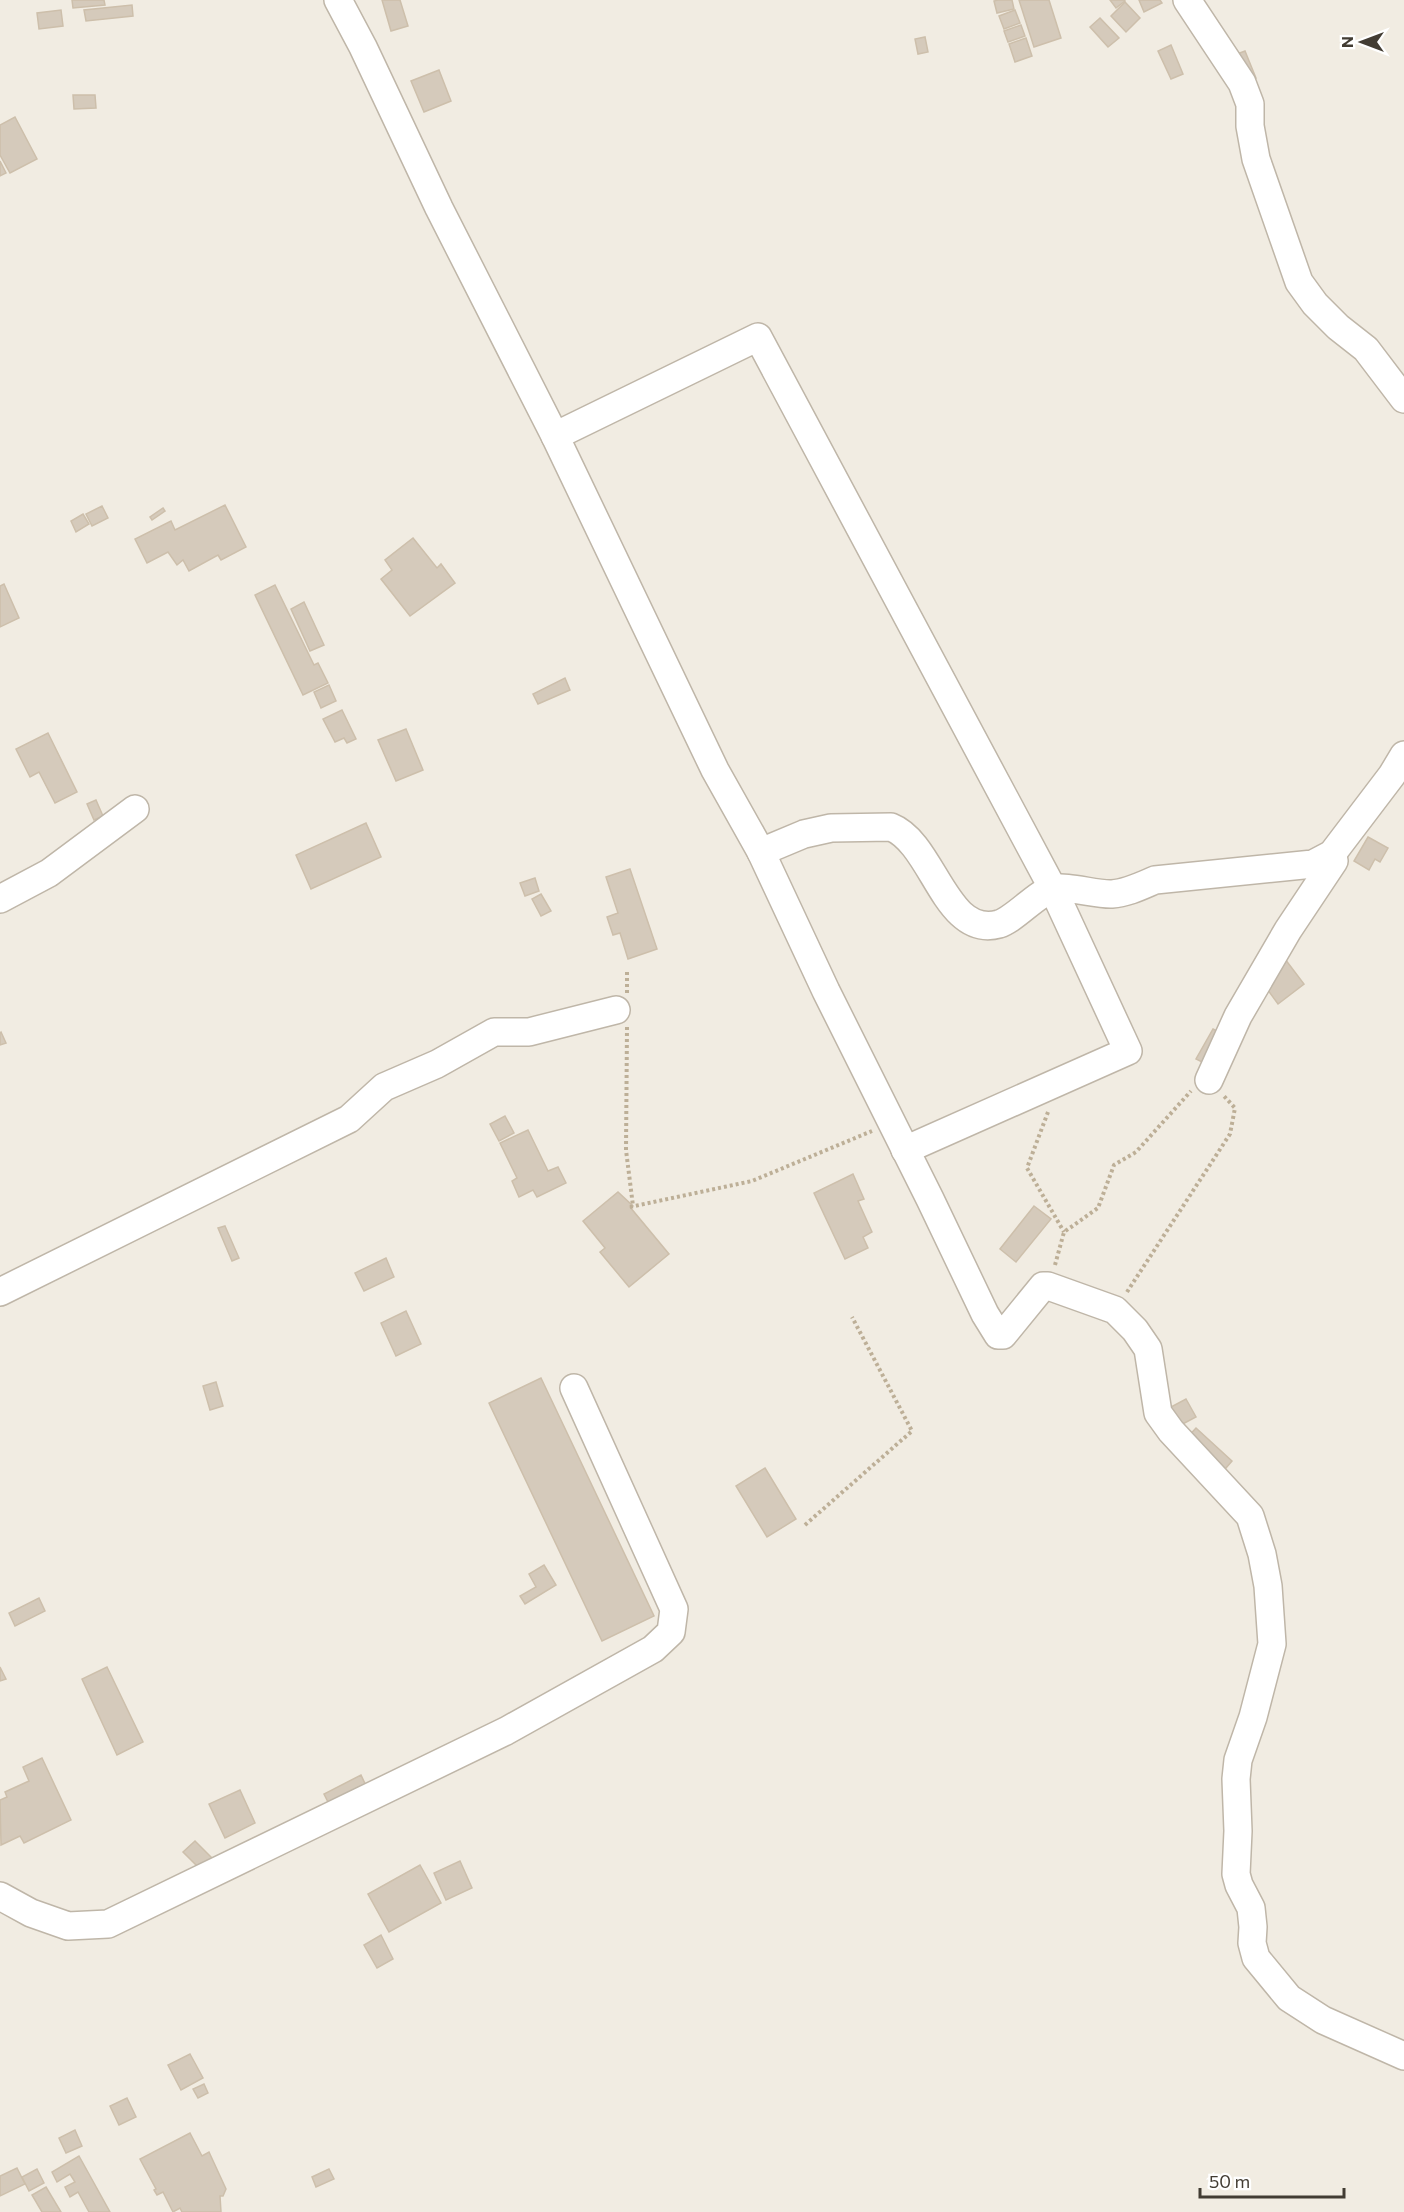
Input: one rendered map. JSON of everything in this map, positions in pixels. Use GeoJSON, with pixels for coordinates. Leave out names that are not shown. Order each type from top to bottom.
{"type":"FeatureCollection","features":[{"type":"Feature","properties":{"kind":"street"},"geometry":{"type":"LineString","coordinates":[[338,0],[439,208],[555,436],[715,770],[761,852],[985,1314],[998,1335],[1003,1335],[1043,1286],[1115,1310],[1135,1330],[1148,1349],[1158,1413],[1171,1431],[1250,1516],[1262,1554],[1268,1586],[1272,1644],[1253,1718],[1238,1761],[1236,1779],[1238,1831],[1236,1874],[1251,1908],[1252,1943],[1256,1958],[1289,1998],[1323,2020],[1404,2056]]}},
{"type":"Feature","properties":{"kind":"street"},"geometry":{"type":"LineString","coordinates":[[1186,0],[1242,83],[1250,104],[1250,126],[1256,159],[1299,282],[1338,327],[1366,349],[1404,399]]}},
{"type":"Feature","properties":{"kind":"street"},"geometry":{"type":"LineString","coordinates":[[555,436],[758,337],[1053,889],[1128,1051],[905,1150]]}},
{"type":"Feature","properties":{"kind":"street"},"geometry":{"type":"LineString","coordinates":[[761,852],[804,834],[831,828],[891,827],[899,830],[919,850],[943,892],[967,920],[978,925],[1001,924],[1053,889],[1111,895],[1132,890],[1155,880],[1313,864],[1332,854],[1392,775],[1404,755]]}},
{"type":"Feature","properties":{"kind":"street"},"geometry":{"type":"LineString","coordinates":[[0,899],[49,873],[135,809]]}},
{"type":"Feature","properties":{"kind":"street"},"geometry":{"type":"LineString","coordinates":[[1209,1080],[1238,1016],[1288,930],[1334,861],[1332,854]]}},
{"type":"Feature","properties":{"kind":"street"},"geometry":{"type":"LineString","coordinates":[[0,1292],[349,1119],[384,1087],[437,1064],[494,1032],[529,1032],[623,1008]]}},
{"type":"Feature","properties":{"kind":"street"},"geometry":{"type":"LineString","coordinates":[[0,1896],[31,1913],[69,1926],[108,1924],[506,1731],[653,1649],[671,1632],[674,1609],[574,1388]]}},
{"type":"Feature","properties":{"kind":"path"},"geometry":{"type":"LineString","coordinates":[[627,971],[623,1008],[626,1150],[631,1206],[752,1181],[892,1123]]}},
{"type":"Feature","properties":{"kind":"path"},"geometry":{"type":"LineString","coordinates":[[1048,1286],[1064,1232],[1098,1208],[1114,1165],[1136,1152],[1205,1075],[1235,1108],[1230,1134],[1115,1310]]}},
{"type":"Feature","properties":{"kind":"path"},"geometry":{"type":"LineString","coordinates":[[1059,1083],[1027,1168],[1064,1232]]}},
{"type":"Feature","properties":{"kind":"path"},"geometry":{"type":"LineString","coordinates":[[805,1525],[912,1431],[852,1317]]}},
{"type":"Feature","properties":{"kind":"building"},"geometry":{"type":"Polygon","coordinates":[[[72,0],[104,0],[105,5],[73,8],[72,0]]]}},
{"type":"Feature","properties":{"kind":"building"},"geometry":{"type":"Polygon","coordinates":[[[382,0],[400,0],[408,26],[391,31],[382,0]]]}},
{"type":"Feature","properties":{"kind":"building"},"geometry":{"type":"Polygon","coordinates":[[[1012,0],[1014,9],[997,13],[994,1],[1012,0]]]}},
{"type":"Feature","properties":{"kind":"building"},"geometry":{"type":"Polygon","coordinates":[[[1019,0],[1049,0],[1061,38],[1034,47],[1019,0]]]}},
{"type":"Feature","properties":{"kind":"building"},"geometry":{"type":"Polygon","coordinates":[[[1110,0],[1124,0],[1125,1],[1116,8],[1110,0]]]}},
{"type":"Feature","properties":{"kind":"building"},"geometry":{"type":"Polygon","coordinates":[[[1139,0],[1160,0],[1162,3],[1144,12],[1139,0]]]}},
{"type":"Feature","properties":{"kind":"building"},"geometry":{"type":"Polygon","coordinates":[[[1125,2],[1140,18],[1126,32],[1111,16],[1125,2]]]}},
{"type":"Feature","properties":{"kind":"building"},"geometry":{"type":"Polygon","coordinates":[[[132,5],[133,16],[86,21],[84,10],[132,5]]]}},
{"type":"Feature","properties":{"kind":"building"},"geometry":{"type":"Polygon","coordinates":[[[61,10],[63,26],[39,29],[37,13],[61,10]]]}},
{"type":"Feature","properties":{"kind":"building"},"geometry":{"type":"Polygon","coordinates":[[[1015,10],[1020,23],[1004,29],[999,16],[1015,10]]]}},
{"type":"Feature","properties":{"kind":"building"},"geometry":{"type":"Polygon","coordinates":[[[1100,18],[1119,38],[1108,47],[1090,27],[1100,18]]]}},
{"type":"Feature","properties":{"kind":"building"},"geometry":{"type":"Polygon","coordinates":[[[1021,25],[1025,36],[1008,42],[1004,31],[1021,25]]]}},
{"type":"Feature","properties":{"kind":"building"},"geometry":{"type":"Polygon","coordinates":[[[925,37],[928,52],[918,54],[915,39],[925,37]]]}},
{"type":"Feature","properties":{"kind":"building"},"geometry":{"type":"Polygon","coordinates":[[[1026,38],[1032,56],[1015,62],[1009,44],[1026,38]]]}},
{"type":"Feature","properties":{"kind":"building"},"geometry":{"type":"Polygon","coordinates":[[[1171,45],[1183,74],[1171,79],[1158,51],[1171,45]]]}},
{"type":"Feature","properties":{"kind":"building"},"geometry":{"type":"Polygon","coordinates":[[[1245,51],[1256,78],[1244,83],[1232,56],[1245,51]]]}},
{"type":"Feature","properties":{"kind":"building"},"geometry":{"type":"Polygon","coordinates":[[[439,70],[451,101],[424,112],[411,81],[439,70]]]}},
{"type":"Feature","properties":{"kind":"building"},"geometry":{"type":"Polygon","coordinates":[[[73,95],[95,95],[96,108],[74,109],[73,95]]]}},
{"type":"Feature","properties":{"kind":"building"},"geometry":{"type":"Polygon","coordinates":[[[15,117],[37,159],[10,173],[0,155],[0,125],[15,117]]]}},
{"type":"Feature","properties":{"kind":"building"},"geometry":{"type":"Polygon","coordinates":[[[0,161],[6,173],[0,176],[0,161]]]}},
{"type":"Feature","properties":{"kind":"building"},"geometry":{"type":"Polygon","coordinates":[[[225,505],[246,547],[221,560],[218,555],[189,571],[183,560],[177,565],[168,552],[147,563],[135,539],[171,521],[175,530],[225,505]]]}},
{"type":"Feature","properties":{"kind":"building"},"geometry":{"type":"Polygon","coordinates":[[[102,506],[108,518],[92,526],[86,514],[102,506]]]}},
{"type":"Feature","properties":{"kind":"building"},"geometry":{"type":"Polygon","coordinates":[[[163,508],[165,511],[152,520],[150,517],[163,508]]]}},
{"type":"Feature","properties":{"kind":"building"},"geometry":{"type":"Polygon","coordinates":[[[83,514],[89,524],[76,532],[71,521],[83,514]]]}},
{"type":"Feature","properties":{"kind":"building"},"geometry":{"type":"Polygon","coordinates":[[[413,538],[437,568],[441,564],[455,583],[410,616],[381,579],[392,570],[385,560],[413,538]]]}},
{"type":"Feature","properties":{"kind":"building"},"geometry":{"type":"Polygon","coordinates":[[[4,584],[19,618],[0,627],[0,586],[4,584]]]}},
{"type":"Feature","properties":{"kind":"building"},"geometry":{"type":"Polygon","coordinates":[[[275,585],[314,665],[318,663],[328,683],[303,695],[255,595],[275,585]]]}},
{"type":"Feature","properties":{"kind":"building"},"geometry":{"type":"Polygon","coordinates":[[[304,602],[324,645],[310,651],[291,609],[304,602]]]}},
{"type":"Feature","properties":{"kind":"building"},"geometry":{"type":"Polygon","coordinates":[[[565,678],[570,690],[538,704],[533,694],[565,678]]]}},
{"type":"Feature","properties":{"kind":"building"},"geometry":{"type":"Polygon","coordinates":[[[329,685],[336,701],[321,708],[314,692],[329,685]]]}},
{"type":"Feature","properties":{"kind":"building"},"geometry":{"type":"Polygon","coordinates":[[[342,710],[356,739],[347,743],[344,738],[335,742],[323,719],[342,710]]]}},
{"type":"Feature","properties":{"kind":"building"},"geometry":{"type":"Polygon","coordinates":[[[406,729],[423,770],[396,781],[378,740],[406,729]]]}},
{"type":"Feature","properties":{"kind":"building"},"geometry":{"type":"Polygon","coordinates":[[[48,733],[77,792],[55,803],[39,772],[30,777],[16,749],[48,733]]]}},
{"type":"Feature","properties":{"kind":"building"},"geometry":{"type":"Polygon","coordinates":[[[96,800],[103,816],[94,820],[87,804],[96,800]]]}},
{"type":"Feature","properties":{"kind":"building"},"geometry":{"type":"Polygon","coordinates":[[[366,823],[381,857],[311,889],[296,855],[366,823]]]}},
{"type":"Feature","properties":{"kind":"building"},"geometry":{"type":"Polygon","coordinates":[[[1368,837],[1388,848],[1380,862],[1375,859],[1369,870],[1354,861],[1368,837]]]}},
{"type":"Feature","properties":{"kind":"building"},"geometry":{"type":"Polygon","coordinates":[[[630,869],[657,949],[628,959],[620,933],[613,935],[607,917],[618,913],[606,877],[630,869]]]}},
{"type":"Feature","properties":{"kind":"building"},"geometry":{"type":"Polygon","coordinates":[[[535,878],[539,891],[525,896],[520,883],[535,878]]]}},
{"type":"Feature","properties":{"kind":"building"},"geometry":{"type":"Polygon","coordinates":[[[541,894],[551,911],[541,916],[532,899],[541,894]]]}},
{"type":"Feature","properties":{"kind":"building"},"geometry":{"type":"Polygon","coordinates":[[[1285,959],[1304,984],[1278,1004],[1259,978],[1285,959]]]}},
{"type":"Feature","properties":{"kind":"building"},"geometry":{"type":"Polygon","coordinates":[[[1213,1029],[1228,1037],[1212,1067],[1196,1059],[1213,1029]]]}},
{"type":"Feature","properties":{"kind":"building"},"geometry":{"type":"Polygon","coordinates":[[[0,1033],[6,1043],[0,1045],[0,1033]]]}},
{"type":"Feature","properties":{"kind":"building"},"geometry":{"type":"Polygon","coordinates":[[[505,1116],[514,1133],[499,1141],[490,1124],[505,1116]]]}},
{"type":"Feature","properties":{"kind":"building"},"geometry":{"type":"Polygon","coordinates":[[[528,1130],[548,1171],[558,1167],[566,1183],[537,1197],[533,1190],[519,1197],[512,1181],[517,1178],[500,1143],[528,1130]]]}},
{"type":"Feature","properties":{"kind":"building"},"geometry":{"type":"Polygon","coordinates":[[[853,1174],[864,1199],[858,1201],[872,1232],[863,1237],[868,1248],[845,1259],[814,1193],[853,1174]]]}},
{"type":"Feature","properties":{"kind":"building"},"geometry":{"type":"Polygon","coordinates":[[[618,1192],[633,1206],[630,1207],[669,1254],[629,1287],[600,1252],[605,1248],[583,1221],[618,1192]]]}},
{"type":"Feature","properties":{"kind":"building"},"geometry":{"type":"Polygon","coordinates":[[[1034,1206],[1051,1219],[1016,1262],[1000,1249],[1034,1206]]]}},
{"type":"Feature","properties":{"kind":"building"},"geometry":{"type":"Polygon","coordinates":[[[225,1226],[239,1258],[232,1261],[218,1228],[225,1226]]]}},
{"type":"Feature","properties":{"kind":"building"},"geometry":{"type":"Polygon","coordinates":[[[386,1258],[394,1277],[364,1291],[355,1273],[386,1258]]]}},
{"type":"Feature","properties":{"kind":"building"},"geometry":{"type":"Polygon","coordinates":[[[406,1311],[421,1344],[396,1356],[381,1323],[406,1311]]]}},
{"type":"Feature","properties":{"kind":"building"},"geometry":{"type":"Polygon","coordinates":[[[541,1378],[654,1616],[602,1641],[489,1403],[541,1378]]]}},
{"type":"Feature","properties":{"kind":"building"},"geometry":{"type":"Polygon","coordinates":[[[216,1382],[223,1406],[210,1410],[203,1386],[216,1382]]]}},
{"type":"Feature","properties":{"kind":"building"},"geometry":{"type":"Polygon","coordinates":[[[1186,1399],[1196,1417],[1179,1426],[1169,1408],[1186,1399]]]}},
{"type":"Feature","properties":{"kind":"building"},"geometry":{"type":"Polygon","coordinates":[[[1196,1428],[1232,1461],[1220,1475],[1184,1441],[1196,1428]]]}},
{"type":"Feature","properties":{"kind":"building"},"geometry":{"type":"Polygon","coordinates":[[[765,1468],[796,1519],[767,1537],[736,1486],[765,1468]]]}},
{"type":"Feature","properties":{"kind":"building"},"geometry":{"type":"Polygon","coordinates":[[[544,1565],[556,1585],[525,1604],[520,1596],[536,1587],[529,1574],[544,1565]]]}},
{"type":"Feature","properties":{"kind":"building"},"geometry":{"type":"Polygon","coordinates":[[[39,1598],[45,1611],[15,1626],[9,1613],[39,1598]]]}},
{"type":"Feature","properties":{"kind":"building"},"geometry":{"type":"Polygon","coordinates":[[[0,1667],[6,1679],[0,1681],[0,1667]]]}},
{"type":"Feature","properties":{"kind":"building"},"geometry":{"type":"Polygon","coordinates":[[[107,1667],[143,1742],[117,1755],[82,1679],[107,1667]]]}},
{"type":"Feature","properties":{"kind":"building"},"geometry":{"type":"Polygon","coordinates":[[[42,1758],[71,1820],[24,1843],[20,1836],[1,1845],[0,1800],[7,1797],[5,1792],[29,1781],[23,1767],[42,1758]]]}},
{"type":"Feature","properties":{"kind":"building"},"geometry":{"type":"Polygon","coordinates":[[[361,1775],[367,1788],[330,1806],[324,1794],[361,1775]]]}},
{"type":"Feature","properties":{"kind":"building"},"geometry":{"type":"Polygon","coordinates":[[[240,1790],[255,1823],[225,1838],[209,1804],[240,1790]]]}},
{"type":"Feature","properties":{"kind":"building"},"geometry":{"type":"Polygon","coordinates":[[[195,1841],[214,1860],[203,1872],[183,1852],[195,1841]]]}},
{"type":"Feature","properties":{"kind":"building"},"geometry":{"type":"Polygon","coordinates":[[[460,1861],[472,1888],[446,1900],[434,1873],[460,1861]]]}},
{"type":"Feature","properties":{"kind":"building"},"geometry":{"type":"Polygon","coordinates":[[[420,1865],[441,1903],[389,1932],[368,1894],[420,1865]]]}},
{"type":"Feature","properties":{"kind":"building"},"geometry":{"type":"Polygon","coordinates":[[[381,1935],[393,1959],[377,1968],[364,1945],[381,1935]]]}},
{"type":"Feature","properties":{"kind":"building"},"geometry":{"type":"Polygon","coordinates":[[[190,2054],[203,2078],[181,2090],[168,2065],[190,2054]]]}},
{"type":"Feature","properties":{"kind":"building"},"geometry":{"type":"Polygon","coordinates":[[[204,2084],[208,2093],[198,2098],[193,2089],[204,2084]]]}},
{"type":"Feature","properties":{"kind":"building"},"geometry":{"type":"Polygon","coordinates":[[[127,2098],[136,2117],[119,2125],[110,2106],[127,2098]]]}},
{"type":"Feature","properties":{"kind":"building"},"geometry":{"type":"Polygon","coordinates":[[[75,2130],[82,2146],[66,2153],[59,2138],[75,2130]]]}},
{"type":"Feature","properties":{"kind":"building"},"geometry":{"type":"Polygon","coordinates":[[[190,2133],[202,2156],[209,2152],[226,2189],[223,2196],[220,2196],[221,2212],[182,2212],[180,2208],[173,2212],[163,2192],[157,2195],[140,2159],[190,2133]]]}},
{"type":"Feature","properties":{"kind":"building"},"geometry":{"type":"Polygon","coordinates":[[[79,2156],[110,2212],[89,2212],[78,2192],[70,2197],[65,2187],[75,2182],[70,2174],[57,2182],[52,2172],[79,2156]]]}},
{"type":"Feature","properties":{"kind":"building"},"geometry":{"type":"Polygon","coordinates":[[[17,2168],[25,2184],[0,2196],[0,2176],[17,2168]]]}},
{"type":"Feature","properties":{"kind":"building"},"geometry":{"type":"Polygon","coordinates":[[[37,2169],[44,2183],[29,2191],[22,2177],[37,2169]]]}},
{"type":"Feature","properties":{"kind":"building"},"geometry":{"type":"Polygon","coordinates":[[[329,2169],[334,2179],[316,2187],[312,2177],[329,2169]]]}},
{"type":"Feature","properties":{"kind":"building"},"geometry":{"type":"Polygon","coordinates":[[[46,2187],[61,2212],[42,2212],[32,2195],[46,2187]]]}}]}
